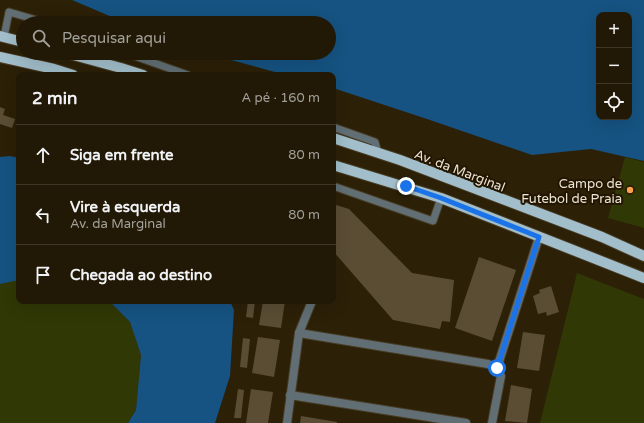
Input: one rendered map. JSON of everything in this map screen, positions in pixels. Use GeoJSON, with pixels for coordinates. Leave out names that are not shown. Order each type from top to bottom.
{"type":"FeatureCollection","features":[{"type":"Feature","properties":{"kind":"main road"},"geometry":{"type":"LineString","coordinates":[[4,37],[16,40]]}},
{"type":"Feature","properties":{"kind":"main road"},"geometry":{"type":"LineString","coordinates":[[0,57],[64,72]]}},
{"type":"Feature","properties":{"kind":"main road"},"geometry":{"type":"LineString","coordinates":[[90,60],[132,72]]}},
{"type":"Feature","properties":{"kind":"main road","name":"Av. da Marginal"},"geometry":{"type":"LineString","coordinates":[[336,139],[406,163],[602,237],[644,256]]}},
{"type":"Feature","properties":{"kind":"main road"},"geometry":{"type":"LineString","coordinates":[[336,166],[441,198],[644,278]]}},
{"type":"Feature","properties":{"kind":"street"},"geometry":{"type":"LineString","coordinates":[[497,368],[539,237]]}},
{"type":"Feature","properties":{"kind":"street"},"geometry":{"type":"LineString","coordinates":[[286,423],[299,333],[311,304]]}},
{"type":"Feature","properties":{"kind":"street"},"geometry":{"type":"LineString","coordinates":[[299,333],[488,364],[497,368],[501,376],[492,423]]}},
{"type":"Feature","properties":{"kind":"street"},"geometry":{"type":"LineString","coordinates":[[290,395],[466,423]]}},
{"type":"Feature","properties":{"kind":"lane"},"geometry":{"type":"LineString","coordinates":[[4,37],[9,12],[23,16]]}},
{"type":"Feature","properties":{"kind":"lane"},"geometry":{"type":"LineString","coordinates":[[146,60],[180,72]]}},
{"type":"Feature","properties":{"kind":"lane"},"geometry":{"type":"LineString","coordinates":[[336,128],[375,142],[378,153]]}},
{"type":"Feature","properties":{"kind":"lane"},"geometry":{"type":"LineString","coordinates":[[336,187],[433,221],[441,198]]}},
{"type":"Feature","properties":{"kind":"green space","name":"Campo de Futebol de Praia"},"geometry":{"type":"Polygon","coordinates":[[[625,157],[644,162],[644,228],[608,218],[625,157]]]}},
{"type":"Feature","properties":{"kind":"green space"},"geometry":{"type":"Polygon","coordinates":[[[577,273],[644,299],[644,423],[540,423],[577,273]]]}},
{"type":"Feature","properties":{"kind":"green space"},"geometry":{"type":"Polygon","coordinates":[[[16,280],[16,304],[112,304],[130,322],[141,355],[136,410],[128,423],[0,423],[0,284],[16,280]]]}},
{"type":"Feature","properties":{"kind":"water"},"geometry":{"type":"Polygon","coordinates":[[[72,0],[644,0],[644,161],[591,149],[532,155],[336,89],[336,72],[275,72],[231,60],[336,60],[336,16],[110,16],[72,0]]]}},
{"type":"Feature","properties":{"kind":"water"},"geometry":{"type":"Polygon","coordinates":[[[10,156],[16,157],[16,281],[0,284],[0,157],[10,156]]]}},
{"type":"Feature","properties":{"kind":"water"},"geometry":{"type":"Polygon","coordinates":[[[112,304],[231,304],[234,310],[230,376],[215,423],[128,423],[136,410],[141,355],[130,322],[112,304]]]}},
{"type":"Feature","properties":{"kind":"building"},"geometry":{"type":"Polygon","coordinates":[[[0,107],[5,109],[3,115],[15,119],[12,128],[0,124],[0,107]]]}},
{"type":"Feature","properties":{"kind":"building"},"geometry":{"type":"Polygon","coordinates":[[[336,205],[349,209],[412,273],[454,280],[450,322],[442,321],[440,329],[393,320],[336,254],[336,205]]]}},
{"type":"Feature","properties":{"kind":"building"},"geometry":{"type":"Polygon","coordinates":[[[479,257],[516,270],[492,341],[455,328],[479,257]]]}},
{"type":"Feature","properties":{"kind":"building"},"geometry":{"type":"Polygon","coordinates":[[[551,286],[559,312],[547,316],[546,312],[538,314],[533,296],[540,293],[539,290],[551,286]]]}},
{"type":"Feature","properties":{"kind":"building"},"geometry":{"type":"Polygon","coordinates":[[[248,304],[255,304],[253,318],[246,317],[248,304]]]}},
{"type":"Feature","properties":{"kind":"building"},"geometry":{"type":"Polygon","coordinates":[[[262,304],[285,304],[281,328],[259,325],[262,304]]]}},
{"type":"Feature","properties":{"kind":"building"},"geometry":{"type":"Polygon","coordinates":[[[523,332],[545,335],[539,371],[517,368],[523,332]]]}},
{"type":"Feature","properties":{"kind":"building"},"geometry":{"type":"Polygon","coordinates":[[[258,337],[280,340],[274,377],[252,373],[258,337]]]}},
{"type":"Feature","properties":{"kind":"building"},"geometry":{"type":"Polygon","coordinates":[[[243,338],[250,339],[247,368],[240,367],[243,338]]]}},
{"type":"Feature","properties":{"kind":"building"},"geometry":{"type":"Polygon","coordinates":[[[511,385],[532,389],[527,423],[505,421],[511,385]]]}},
{"type":"Feature","properties":{"kind":"building"},"geometry":{"type":"Polygon","coordinates":[[[238,389],[244,390],[241,418],[234,418],[238,389]]]}},
{"type":"Feature","properties":{"kind":"building"},"geometry":{"type":"Polygon","coordinates":[[[251,389],[273,392],[268,423],[246,423],[251,389]]]}},
{"type":"Feature","properties":{"kind":"building"},"geometry":{"type":"Polygon","coordinates":[[[301,416],[337,422],[337,423],[300,423],[301,416]]]}},
{"type":"Feature","properties":{"kind":"place","name":"Campo de Futebol de Praia"},"geometry":{"type":"Point","coordinates":[630,190]}},
{"type":"Feature","properties":{"kind":"route"},"geometry":{"type":"LineString","coordinates":[[406,186],[441,198],[539,237],[497,368]]}}]}
